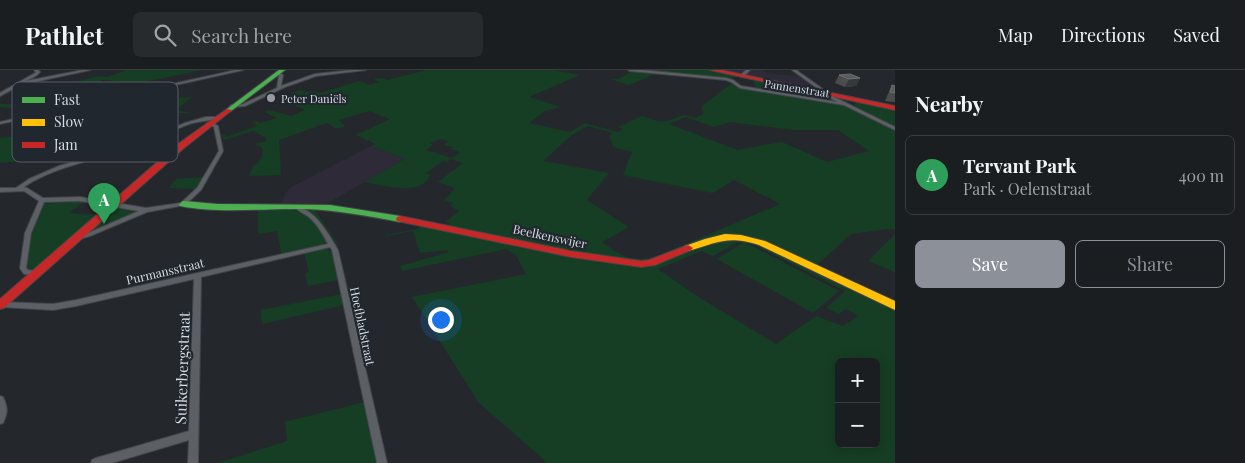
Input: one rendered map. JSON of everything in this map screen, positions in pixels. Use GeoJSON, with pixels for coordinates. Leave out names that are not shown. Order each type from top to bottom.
{"type":"FeatureCollection","features":[{"type":"Feature","properties":{"kind":"street"},"geometry":{"type":"LineString","coordinates":[[30,82],[88,70]]}},
{"type":"Feature","properties":{"kind":"street"},"geometry":{"type":"LineString","coordinates":[[178,84],[241,70]]}},
{"type":"Feature","properties":{"kind":"street"},"geometry":{"type":"LineString","coordinates":[[335,72],[342,70]]}},
{"type":"Feature","properties":{"kind":"street"},"geometry":{"type":"LineString","coordinates":[[232,106],[244,105],[280,88],[316,75],[364,70]]}},
{"type":"Feature","properties":{"kind":"street","name":"Pannenstraat"},"geometry":{"type":"LineString","coordinates":[[630,70],[726,79],[740,87],[844,104]]}},
{"type":"Feature","properties":{"kind":"street"},"geometry":{"type":"LineString","coordinates":[[714,70],[745,73],[832,95],[856,105],[895,129]]}},
{"type":"Feature","properties":{"kind":"street"},"geometry":{"type":"LineString","coordinates":[[794,70],[844,104],[895,108]]}},
{"type":"Feature","properties":{"kind":"street"},"geometry":{"type":"LineString","coordinates":[[22,82],[37,71],[47,79]]}},
{"type":"Feature","properties":{"kind":"street"},"geometry":{"type":"LineString","coordinates":[[178,150],[213,120],[279,72],[281,75],[280,88]]}},
{"type":"Feature","properties":{"kind":"street"},"geometry":{"type":"LineString","coordinates":[[814,82],[832,95]]}},
{"type":"Feature","properties":{"kind":"street"},"geometry":{"type":"LineString","coordinates":[[804,89],[813,88],[814,82]]}},
{"type":"Feature","properties":{"kind":"street"},"geometry":{"type":"LineString","coordinates":[[0,95],[12,88]]}},
{"type":"Feature","properties":{"kind":"street"},"geometry":{"type":"LineString","coordinates":[[178,127],[194,120],[213,120]]}},
{"type":"Feature","properties":{"kind":"street"},"geometry":{"type":"LineString","coordinates":[[76,238],[88,236],[146,210],[183,204],[204,182],[221,151],[213,120]]}},
{"type":"Feature","properties":{"kind":"street"},"geometry":{"type":"LineString","coordinates":[[18,189],[46,174],[84,162]]}},
{"type":"Feature","properties":{"kind":"street"},"geometry":{"type":"LineString","coordinates":[[1,304],[164,162]]}},
{"type":"Feature","properties":{"kind":"street"},"geometry":{"type":"LineString","coordinates":[[0,190],[18,189],[30,191],[42,200],[80,199],[146,210]]}},
{"type":"Feature","properties":{"kind":"street"},"geometry":{"type":"LineString","coordinates":[[36,273],[26,272],[23,268],[30,229],[42,200]]}},
{"type":"Feature","properties":{"kind":"street","name":"Beelkenswijer"},"geometry":{"type":"LineString","coordinates":[[183,204],[203,206],[272,205],[298,208],[321,207],[430,224],[571,254],[641,264],[651,263],[716,237],[741,236],[762,243],[895,306]]}},
{"type":"Feature","properties":{"kind":"street","name":"Hoefbladstraat"},"geometry":{"type":"LineString","coordinates":[[298,208],[313,216],[322,226],[332,245],[339,266],[382,463]]}},
{"type":"Feature","properties":{"kind":"street","name":"Purmansstraat"},"geometry":{"type":"LineString","coordinates":[[1,304],[53,307],[332,245]]}},
{"type":"Feature","properties":{"kind":"street","name":"Suikerbergstraat"},"geometry":{"type":"LineString","coordinates":[[193,463],[198,275]]}},
{"type":"Feature","properties":{"kind":"street"},"geometry":{"type":"LineString","coordinates":[[0,400],[3,412],[0,420]]}},
{"type":"Feature","properties":{"kind":"street"},"geometry":{"type":"LineString","coordinates":[[96,463],[193,434]]}},
{"type":"Feature","properties":{"kind":"shaded area"},"geometry":{"type":"Polygon","coordinates":[[[718,70],[763,70],[767,73],[803,77],[812,86],[805,88],[718,70]]]}},
{"type":"Feature","properties":{"kind":"shaded area"},"geometry":{"type":"Polygon","coordinates":[[[371,146],[405,159],[323,206],[280,205],[286,192],[293,186],[371,146]]]}},
{"type":"Feature","properties":{"kind":"green space"},"geometry":{"type":"Polygon","coordinates":[[[127,70],[202,70],[144,82],[101,80],[101,82],[76,82],[98,76],[107,77],[127,70]]]}},
{"type":"Feature","properties":{"kind":"green space"},"geometry":{"type":"Polygon","coordinates":[[[427,70],[553,70],[580,75],[529,97],[561,107],[545,111],[529,123],[570,132],[585,123],[618,132],[623,129],[618,127],[642,116],[663,122],[684,115],[696,118],[703,114],[702,106],[732,83],[739,88],[756,88],[753,80],[736,77],[728,79],[634,70],[709,70],[812,92],[838,102],[824,100],[843,104],[895,131],[895,230],[887,229],[851,234],[817,265],[895,308],[895,463],[545,463],[542,458],[479,403],[412,297],[526,274],[516,255],[506,249],[402,271],[400,266],[449,252],[447,250],[420,253],[413,231],[386,236],[418,229],[421,226],[418,225],[315,210],[338,244],[336,244],[325,226],[310,212],[313,208],[445,228],[450,223],[445,222],[459,211],[450,206],[454,203],[444,200],[455,188],[438,182],[463,163],[451,159],[447,162],[443,161],[426,173],[430,175],[426,182],[411,188],[390,187],[364,182],[405,159],[371,146],[376,144],[356,135],[390,119],[369,111],[339,120],[344,127],[335,128],[327,123],[279,140],[281,175],[249,176],[253,166],[262,157],[263,148],[254,144],[267,141],[265,137],[253,131],[224,140],[222,135],[225,134],[226,137],[257,126],[252,122],[260,123],[277,118],[264,112],[269,110],[291,116],[305,110],[286,101],[303,98],[291,93],[301,90],[319,93],[360,81],[370,85],[379,82],[374,79],[383,78],[387,80],[427,70]],[[686,117],[669,124],[737,150],[782,142],[827,162],[869,151],[838,130],[794,130],[730,122],[714,127],[686,117]],[[588,126],[573,134],[543,161],[609,173],[587,200],[629,227],[602,242],[626,256],[637,259],[653,258],[780,204],[734,180],[713,193],[623,175],[632,152],[613,147],[609,136],[612,134],[610,132],[588,126]],[[441,139],[430,143],[433,145],[426,150],[452,158],[460,152],[450,149],[453,147],[444,145],[448,141],[441,139]],[[743,239],[713,256],[701,251],[658,269],[697,296],[776,344],[816,316],[843,326],[858,316],[846,309],[839,314],[826,308],[845,291],[743,239]]]}},
{"type":"Feature","properties":{"kind":"green space"},"geometry":{"type":"Polygon","coordinates":[[[632,71],[658,73],[629,85],[610,79],[619,79],[632,71]]]}},
{"type":"Feature","properties":{"kind":"green space"},"geometry":{"type":"Polygon","coordinates":[[[192,97],[178,108],[178,98],[192,97]]]}},
{"type":"Feature","properties":{"kind":"green space"},"geometry":{"type":"Polygon","coordinates":[[[856,102],[895,109],[895,128],[858,108],[854,104],[856,102]]]}},
{"type":"Feature","properties":{"kind":"green space"},"geometry":{"type":"Polygon","coordinates":[[[0,104],[12,104],[12,108],[0,107],[0,104]]]}},
{"type":"Feature","properties":{"kind":"green space"},"geometry":{"type":"Polygon","coordinates":[[[178,110],[192,113],[178,113],[178,110]]]}},
{"type":"Feature","properties":{"kind":"green space"},"geometry":{"type":"Polygon","coordinates":[[[12,137],[12,162],[0,163],[0,138],[12,137]]]}},
{"type":"Feature","properties":{"kind":"green space"},"geometry":{"type":"Polygon","coordinates":[[[205,177],[197,189],[169,188],[176,179],[205,177]]]}},
{"type":"Feature","properties":{"kind":"green space"},"geometry":{"type":"Polygon","coordinates":[[[84,201],[69,213],[97,215],[36,269],[27,270],[30,237],[42,204],[84,201]]]}},
{"type":"Feature","properties":{"kind":"green space"},"geometry":{"type":"Polygon","coordinates":[[[258,206],[290,209],[299,212],[313,222],[326,242],[320,246],[282,255],[277,231],[258,234],[258,206]]]}},
{"type":"Feature","properties":{"kind":"green space"},"geometry":{"type":"Polygon","coordinates":[[[114,208],[138,211],[85,235],[114,208]]]}},
{"type":"Feature","properties":{"kind":"green space"},"geometry":{"type":"Polygon","coordinates":[[[895,234],[895,272],[868,261],[895,234]]]}},
{"type":"Feature","properties":{"kind":"green space"},"geometry":{"type":"Polygon","coordinates":[[[744,242],[839,291],[813,313],[717,259],[744,242]]]}},
{"type":"Feature","properties":{"kind":"green space"},"geometry":{"type":"Polygon","coordinates":[[[322,249],[332,252],[339,280],[308,286],[305,273],[309,272],[304,253],[322,249]]]}},
{"type":"Feature","properties":{"kind":"green space"},"geometry":{"type":"Polygon","coordinates":[[[342,294],[344,305],[262,324],[261,310],[342,294]]]}},
{"type":"Feature","properties":{"kind":"green space"},"geometry":{"type":"Polygon","coordinates":[[[365,402],[378,463],[218,463],[287,441],[285,422],[365,402]]]}},
{"type":"Feature","properties":{"kind":"building"},"geometry":{"type":"Polygon","coordinates":[[[850,74],[860,78],[849,79],[839,75],[850,74]]]}},
{"type":"Feature","properties":{"kind":"building"},"geometry":{"type":"Polygon","coordinates":[[[892,85],[895,86],[895,93],[890,92],[892,85]]]}},
{"type":"Feature","properties":{"kind":"traffic: fast"},"geometry":{"type":"LineString","coordinates":[[229,110],[282,70]]}},
{"type":"Feature","properties":{"kind":"traffic: fast"},"geometry":{"type":"LineString","coordinates":[[183,204],[330,208],[400,219]]}},
{"type":"Feature","properties":{"kind":"traffic: slow"},"geometry":{"type":"LineString","coordinates":[[688,248],[717,238],[741,237],[762,243],[895,306]]}},
{"type":"Feature","properties":{"kind":"traffic: jam"},"geometry":{"type":"LineString","coordinates":[[713,70],[895,108]]}},
{"type":"Feature","properties":{"kind":"traffic: jam"},"geometry":{"type":"LineString","coordinates":[[178,149],[229,110]]}},
{"type":"Feature","properties":{"kind":"traffic: jam"},"geometry":{"type":"LineString","coordinates":[[0,305],[163,162]]}},
{"type":"Feature","properties":{"kind":"traffic: jam"},"geometry":{"type":"LineString","coordinates":[[400,219],[571,254],[641,264],[651,263],[688,248]]}},
{"type":"Feature","properties":{"kind":"place","name":"Peter Daniëls"},"geometry":{"type":"Point","coordinates":[271,98]}},
{"type":"Feature","properties":{"kind":"place","name":"Tervant Park"},"geometry":{"type":"Point","coordinates":[104,224]}}]}
